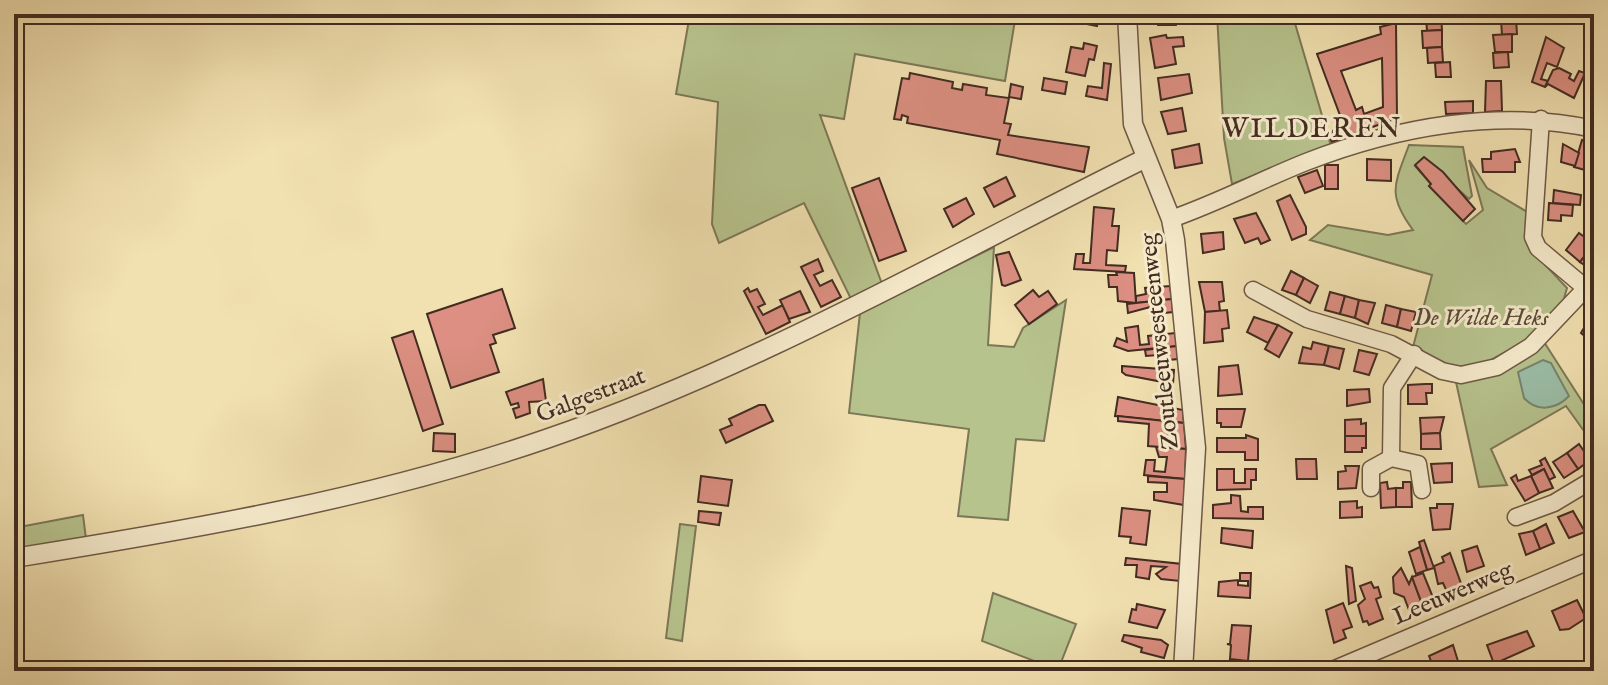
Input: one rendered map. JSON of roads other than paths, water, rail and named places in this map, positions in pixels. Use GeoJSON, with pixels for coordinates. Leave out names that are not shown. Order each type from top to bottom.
{"type":"FeatureCollection","features":[{"type":"Feature","properties":{"kind":"street","name":"Zoutleeuwsesteenweg"},"geometry":{"type":"LineString","coordinates":[[1127,14],[1130,101],[1144,159],[1171,219],[1196,448],[1183,671]]}},
{"type":"Feature","properties":{"kind":"street"},"geometry":{"type":"LineString","coordinates":[[1253,290],[1307,319],[1414,354],[1452,375],[1486,371],[1531,346],[1590,292],[1538,248],[1533,237],[1541,119]]}},
{"type":"Feature","properties":{"kind":"street"},"geometry":{"type":"LineString","coordinates":[[1171,219],[1307,162],[1385,138],[1454,124],[1541,119],[1594,129]]}},
{"type":"Feature","properties":{"kind":"street","name":"Galgestraat"},"geometry":{"type":"LineString","coordinates":[[14,558],[305,508],[454,469],[548,439],[666,393],[785,338],[1144,159]]}},
{"type":"Feature","properties":{"kind":"street"},"geometry":{"type":"LineString","coordinates":[[1391,458],[1392,388],[1414,354]]}},
{"type":"Feature","properties":{"kind":"street"},"geometry":{"type":"LineString","coordinates":[[1371,488],[1371,469],[1391,458],[1418,464],[1422,490]]}},
{"type":"Feature","properties":{"kind":"street"},"geometry":{"type":"LineString","coordinates":[[1516,517],[1554,503],[1594,479]]}},
{"type":"Feature","properties":{"kind":"street","name":"Leeuwerweg"},"geometry":{"type":"LineString","coordinates":[[1330,671],[1594,559]]}},
{"type":"Feature","properties":{"kind":"district","name":"WILDEREN"},"geometry":{"type":"Point","coordinates":[1312,129]}},
{"type":"Feature","properties":{"kind":"park label","name":"De Wilde Heks"},"geometry":{"type":"Point","coordinates":[1481,318]}}]}
